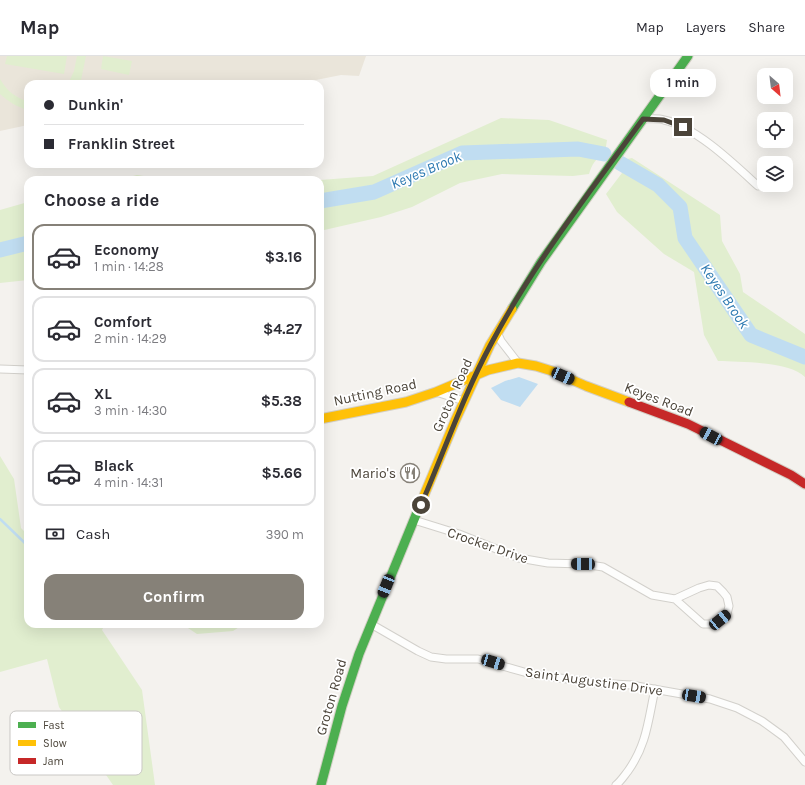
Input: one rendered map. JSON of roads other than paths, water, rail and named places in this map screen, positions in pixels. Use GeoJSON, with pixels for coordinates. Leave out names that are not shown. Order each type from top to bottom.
{"type":"FeatureCollection","features":[{"type":"Feature","properties":{"kind":"main road","name":"Groton Road"},"geometry":{"type":"LineString","coordinates":[[321,785],[349,683],[359,654],[464,401],[497,332],[541,262],[688,56]]}},
{"type":"Feature","properties":{"kind":"main road","name":"Keyes Road"},"geometry":{"type":"LineString","coordinates":[[476,375],[488,370],[518,363],[536,366],[552,371],[586,386],[688,424],[785,472],[805,484]]}},
{"type":"Feature","properties":{"kind":"main road","name":"Nutting Road"},"geometry":{"type":"LineString","coordinates":[[324,418],[406,402],[436,392],[476,375]]}},
{"type":"Feature","properties":{"kind":"street"},"geometry":{"type":"LineString","coordinates":[[643,119],[664,120],[683,127],[712,146],[757,185]]}},
{"type":"Feature","properties":{"kind":"street"},"geometry":{"type":"LineString","coordinates":[[497,332],[501,341],[518,363]]}},
{"type":"Feature","properties":{"kind":"street"},"geometry":{"type":"LineString","coordinates":[[0,369],[24,370]]}},
{"type":"Feature","properties":{"kind":"street","name":"Nutting Road"},"geometry":{"type":"LineString","coordinates":[[436,392],[464,401]]}},
{"type":"Feature","properties":{"kind":"street","name":"Crocker Drive"},"geometry":{"type":"LineString","coordinates":[[414,520],[459,534],[519,558],[548,563],[583,564],[603,567],[652,595],[675,598]]}},
{"type":"Feature","properties":{"kind":"street"},"geometry":{"type":"LineString","coordinates":[[709,585],[717,586],[727,597],[730,606],[727,614],[720,620],[712,624],[703,624],[675,598],[709,585]]}},
{"type":"Feature","properties":{"kind":"street","name":"Saint Augustine Drive"},"geometry":{"type":"LineString","coordinates":[[371,624],[418,652],[431,657],[446,659],[478,659],[531,674],[596,683],[631,685],[710,699],[737,708],[762,721],[784,737],[805,762]]}},
{"type":"Feature","properties":{"kind":"street"},"geometry":{"type":"LineString","coordinates":[[616,785],[642,749],[648,728],[655,689]]}},
{"type":"Feature","properties":{"kind":"water"},"geometry":{"type":"Polygon","coordinates":[[[519,377],[538,384],[520,407],[501,400],[491,388],[505,381],[519,377]]]}},
{"type":"Feature","properties":{"kind":"waterway","name":"Keyes Brook"},"geometry":{"type":"LineString","coordinates":[[324,200],[374,192],[462,153],[578,149],[604,154]]}},
{"type":"Feature","properties":{"kind":"waterway","name":"Keyes Brook"},"geometry":{"type":"LineString","coordinates":[[620,163],[658,185],[680,207],[685,238],[751,335],[805,357]]}},
{"type":"Feature","properties":{"kind":"waterway","name":"Keyes Brook"},"geometry":{"type":"LineString","coordinates":[[0,250],[24,244]]}},
{"type":"Feature","properties":{"kind":"waterway"},"geometry":{"type":"LineString","coordinates":[[0,519],[24,542]]}},
{"type":"Feature","properties":{"kind":"place","name":"Mario's"},"geometry":{"type":"Point","coordinates":[410,473]}}]}
